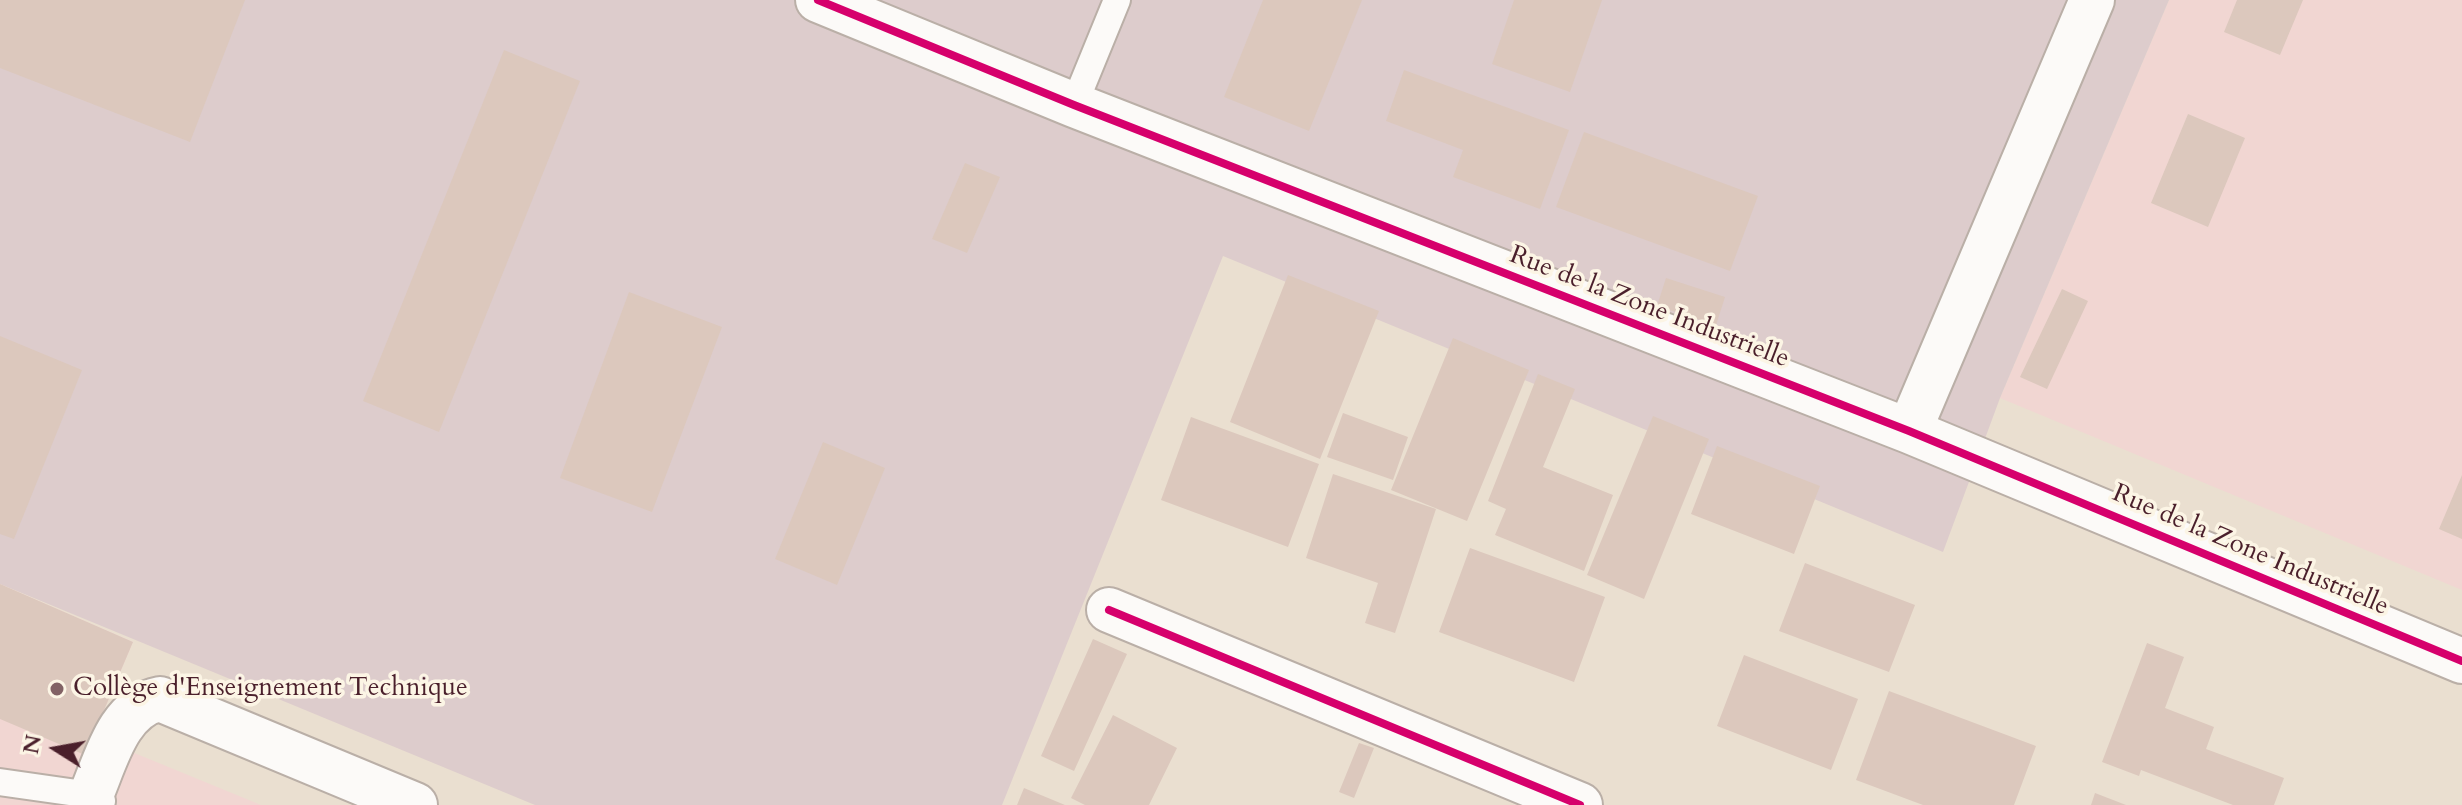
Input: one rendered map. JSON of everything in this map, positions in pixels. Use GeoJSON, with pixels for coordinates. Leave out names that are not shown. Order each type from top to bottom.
{"type":"FeatureCollection","features":[{"type":"Feature","properties":{"kind":"street","name":"Rue de la Zone Industrielle"},"geometry":{"type":"LineString","coordinates":[[818,0],[1074,105],[1909,431],[2462,661]]}},
{"type":"Feature","properties":{"kind":"street"},"geometry":{"type":"LineString","coordinates":[[1909,431],[2092,0]]}},
{"type":"Feature","properties":{"kind":"street"},"geometry":{"type":"LineString","coordinates":[[1109,610],[1580,805]]}},
{"type":"Feature","properties":{"kind":"street"},"geometry":{"type":"LineString","coordinates":[[99,800],[130,715],[142,703],[160,699],[415,805]]}},
{"type":"Feature","properties":{"kind":"lane"},"geometry":{"type":"LineString","coordinates":[[1074,105],[1117,0]]}},
{"type":"Feature","properties":{"kind":"lane"},"geometry":{"type":"LineString","coordinates":[[0,782],[99,800]]}},
{"type":"Feature","properties":{"kind":"shaded area"},"geometry":{"type":"Polygon","coordinates":[[[0,0],[2169,0],[2000,398],[1943,552],[1223,256],[1002,805],[535,805],[0,584],[0,0]]]}},
{"type":"Feature","properties":{"kind":"shaded area"},"geometry":{"type":"Polygon","coordinates":[[[2169,0],[2462,0],[2462,590],[2000,398],[2169,0]]]}},
{"type":"Feature","properties":{"kind":"shaded area","name":"Collège d'Enseignement Technique"},"geometry":{"type":"Polygon","coordinates":[[[0,584],[133,642],[93,736],[261,805],[0,805],[0,584]]]}},
{"type":"Feature","properties":{"kind":"building"},"geometry":{"type":"Polygon","coordinates":[[[0,0],[245,0],[190,142],[0,68],[0,0]]]}},
{"type":"Feature","properties":{"kind":"building"},"geometry":{"type":"Polygon","coordinates":[[[1263,0],[1362,0],[1309,131],[1224,97],[1263,0]]]}},
{"type":"Feature","properties":{"kind":"building"},"geometry":{"type":"Polygon","coordinates":[[[1514,0],[1602,0],[1570,92],[1492,64],[1514,0]]]}},
{"type":"Feature","properties":{"kind":"building"},"geometry":{"type":"Polygon","coordinates":[[[2237,0],[2303,0],[2280,55],[2224,32],[2237,0]]]}},
{"type":"Feature","properties":{"kind":"building"},"geometry":{"type":"Polygon","coordinates":[[[504,50],[580,81],[439,432],[363,401],[504,50]]]}},
{"type":"Feature","properties":{"kind":"building"},"geometry":{"type":"Polygon","coordinates":[[[1404,70],[1569,130],[1540,209],[1453,177],[1463,150],[1386,121],[1404,70]]]}},
{"type":"Feature","properties":{"kind":"building"},"geometry":{"type":"Polygon","coordinates":[[[2188,114],[2245,138],[2208,227],[2151,203],[2188,114]]]}},
{"type":"Feature","properties":{"kind":"building"},"geometry":{"type":"Polygon","coordinates":[[[1584,132],[1758,196],[1730,271],[1556,207],[1584,132]]]}},
{"type":"Feature","properties":{"kind":"building"},"geometry":{"type":"Polygon","coordinates":[[[965,163],[1000,177],[967,253],[932,239],[965,163]]]}},
{"type":"Feature","properties":{"kind":"building"},"geometry":{"type":"Polygon","coordinates":[[[1288,275],[1379,311],[1320,459],[1230,422],[1288,275]]]}},
{"type":"Feature","properties":{"kind":"building"},"geometry":{"type":"Polygon","coordinates":[[[1666,278],[1725,297],[1716,325],[1657,306],[1666,278]]]}},
{"type":"Feature","properties":{"kind":"building"},"geometry":{"type":"Polygon","coordinates":[[[2062,289],[2088,301],[2047,389],[2020,377],[2062,289]]]}},
{"type":"Feature","properties":{"kind":"building"},"geometry":{"type":"Polygon","coordinates":[[[629,292],[722,327],[652,512],[560,478],[629,292]]]}},
{"type":"Feature","properties":{"kind":"building"},"geometry":{"type":"Polygon","coordinates":[[[0,336],[82,370],[14,539],[0,534],[0,336]]]}},
{"type":"Feature","properties":{"kind":"building"},"geometry":{"type":"Polygon","coordinates":[[[1453,338],[1529,370],[1467,521],[1391,490],[1453,338]]]}},
{"type":"Feature","properties":{"kind":"building"},"geometry":{"type":"Polygon","coordinates":[[[1538,374],[1575,389],[1543,467],[1613,495],[1584,571],[1495,535],[1506,509],[1488,501],[1538,374]]]}},
{"type":"Feature","properties":{"kind":"building"},"geometry":{"type":"Polygon","coordinates":[[[1343,413],[1408,437],[1393,480],[1327,457],[1343,413]]]}},
{"type":"Feature","properties":{"kind":"building"},"geometry":{"type":"Polygon","coordinates":[[[1653,416],[1709,439],[1644,599],[1587,575],[1653,416]]]}},
{"type":"Feature","properties":{"kind":"building"},"geometry":{"type":"Polygon","coordinates":[[[1191,417],[1319,464],[1288,547],[1161,500],[1191,417]]]}},
{"type":"Feature","properties":{"kind":"building"},"geometry":{"type":"Polygon","coordinates":[[[823,442],[885,468],[837,585],[775,559],[823,442]]]}},
{"type":"Feature","properties":{"kind":"building"},"geometry":{"type":"Polygon","coordinates":[[[1717,446],[1820,486],[1794,554],[1691,514],[1717,446]]]}},
{"type":"Feature","properties":{"kind":"building"},"geometry":{"type":"Polygon","coordinates":[[[1333,474],[1436,509],[1395,633],[1365,623],[1378,583],[1306,558],[1333,474]]]}},
{"type":"Feature","properties":{"kind":"building"},"geometry":{"type":"Polygon","coordinates":[[[2462,475],[2462,539],[2439,529],[2462,475]]]}},
{"type":"Feature","properties":{"kind":"building"},"geometry":{"type":"Polygon","coordinates":[[[1470,548],[1605,597],[1574,682],[1439,632],[1470,548]]]}},
{"type":"Feature","properties":{"kind":"building"},"geometry":{"type":"Polygon","coordinates":[[[1805,563],[1915,605],[1889,672],[1779,631],[1805,563]]]}},
{"type":"Feature","properties":{"kind":"building"},"geometry":{"type":"Polygon","coordinates":[[[0,584],[133,642],[85,755],[0,719],[0,584]]]}},
{"type":"Feature","properties":{"kind":"building"},"geometry":{"type":"Polygon","coordinates":[[[1093,639],[1127,654],[1074,771],[1041,756],[1093,639]]]}},
{"type":"Feature","properties":{"kind":"building"},"geometry":{"type":"Polygon","coordinates":[[[2147,643],[2184,657],[2165,708],[2214,727],[2206,749],[2284,778],[2274,805],[2233,805],[2141,770],[2139,776],[2102,762],[2147,643]]]}},
{"type":"Feature","properties":{"kind":"building"},"geometry":{"type":"Polygon","coordinates":[[[1744,655],[1858,699],[1831,770],[1717,726],[1744,655]]]}},
{"type":"Feature","properties":{"kind":"building"},"geometry":{"type":"Polygon","coordinates":[[[1889,691],[2036,746],[2014,805],[1923,805],[1856,780],[1889,691]]]}},
{"type":"Feature","properties":{"kind":"building"},"geometry":{"type":"Polygon","coordinates":[[[1113,715],[1177,748],[1149,805],[1085,805],[1071,798],[1113,715]]]}},
{"type":"Feature","properties":{"kind":"building"},"geometry":{"type":"Polygon","coordinates":[[[1359,743],[1374,748],[1354,798],[1339,792],[1359,743]]]}},
{"type":"Feature","properties":{"kind":"building"},"geometry":{"type":"Polygon","coordinates":[[[1024,788],[1065,805],[1017,805],[1024,788]]]}},
{"type":"Feature","properties":{"kind":"building"},"geometry":{"type":"Polygon","coordinates":[[[2095,793],[2126,805],[2091,805],[2095,793]]]}},
{"type":"Feature","properties":{"kind":"cycle path"},"geometry":{"type":"LineString","coordinates":[[818,0],[1074,105],[1909,431],[2462,661]]}},
{"type":"Feature","properties":{"kind":"cycle path"},"geometry":{"type":"LineString","coordinates":[[1109,610],[1580,805]]}},
{"type":"Feature","properties":{"kind":"place","name":"Collège d'Enseignement Technique"},"geometry":{"type":"Point","coordinates":[57,689]}}]}
